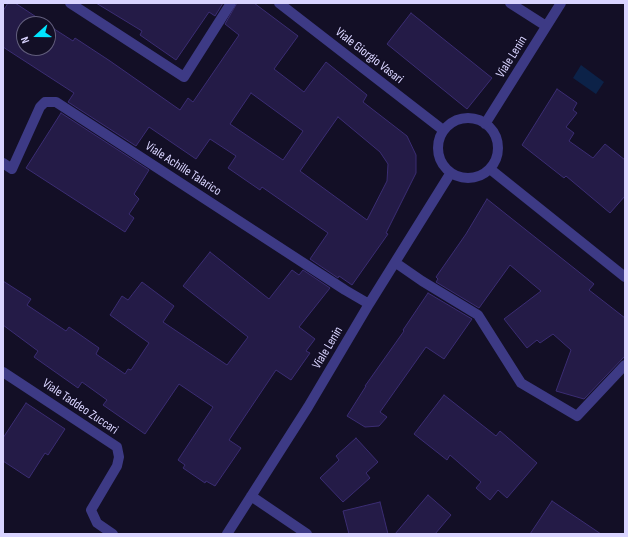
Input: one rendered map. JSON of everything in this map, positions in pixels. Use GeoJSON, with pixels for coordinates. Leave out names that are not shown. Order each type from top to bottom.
{"type":"FeatureCollection","features":[{"type":"Feature","properties":{"kind":"street"},"geometry":{"type":"LineString","coordinates":[[70,3],[184,77],[231,3]]}},
{"type":"Feature","properties":{"kind":"street","name":"Viale Giorgio Vasari"},"geometry":{"type":"LineString","coordinates":[[279,3],[443,130]]}},
{"type":"Feature","properties":{"kind":"street"},"geometry":{"type":"LineString","coordinates":[[510,3],[546,26]]}},
{"type":"Feature","properties":{"kind":"street","name":"Viale Lenin"},"geometry":{"type":"LineString","coordinates":[[485,124],[561,3]]}},
{"type":"Feature","properties":{"kind":"street","name":"Viale Achille Talarico"},"geometry":{"type":"LineString","coordinates":[[3,163],[12,169],[40,107],[45,102],[56,102],[345,290],[369,304]]}},
{"type":"Feature","properties":{"kind":"street"},"geometry":{"type":"LineString","coordinates":[[470,118],[481,121],[485,124],[490,127],[496,136],[498,146],[496,160],[490,169],[482,175],[470,179],[460,178],[450,174],[443,166],[438,156],[438,140],[443,130],[450,123],[460,119],[470,118]]}},
{"type":"Feature","properties":{"kind":"street"},"geometry":{"type":"LineString","coordinates":[[490,169],[625,277]]}},
{"type":"Feature","properties":{"kind":"street","name":"Viale Lenin"},"geometry":{"type":"LineString","coordinates":[[227,534],[308,407],[369,304],[396,263],[450,174]]}},
{"type":"Feature","properties":{"kind":"street"},"geometry":{"type":"LineString","coordinates":[[396,263],[422,281],[478,315],[521,383],[577,416],[625,365]]}},
{"type":"Feature","properties":{"kind":"street","name":"Viale Taddeo Zuccari"},"geometry":{"type":"LineString","coordinates":[[3,372],[117,447],[119,457],[117,466],[91,510],[97,523],[112,534]]}},
{"type":"Feature","properties":{"kind":"street"},"geometry":{"type":"LineString","coordinates":[[251,496],[307,534]]}},
{"type":"Feature","properties":{"kind":"water"},"geometry":{"type":"Polygon","coordinates":[[[581,65],[604,82],[596,94],[573,78],[581,65]]]}},
{"type":"Feature","properties":{"kind":"building"},"geometry":{"type":"Polygon","coordinates":[[[8,3],[15,3],[35,16],[16,16],[16,55],[3,47],[3,11],[8,3]]]}},
{"type":"Feature","properties":{"kind":"building"},"geometry":{"type":"Polygon","coordinates":[[[96,3],[223,3],[215,16],[209,12],[176,60],[140,35],[142,31],[96,3]]]}},
{"type":"Feature","properties":{"kind":"building"},"geometry":{"type":"Polygon","coordinates":[[[237,3],[254,3],[298,36],[274,69],[304,92],[326,62],[367,95],[363,102],[407,136],[416,155],[416,173],[386,233],[388,234],[352,285],[339,276],[338,278],[310,259],[328,233],[262,187],[260,190],[228,168],[236,156],[210,139],[196,159],[149,127],[136,146],[68,102],[74,93],[17,56],[56,56],[56,30],[73,41],[75,38],[180,110],[188,98],[193,102],[239,35],[225,24],[237,3]],[[251,93],[230,124],[283,160],[303,131],[251,93]],[[338,117],[300,171],[367,220],[387,181],[388,164],[380,152],[338,117]]]}},
{"type":"Feature","properties":{"kind":"building"},"geometry":{"type":"Polygon","coordinates":[[[411,13],[492,78],[467,109],[387,44],[411,13]]]}},
{"type":"Feature","properties":{"kind":"building"},"geometry":{"type":"Polygon","coordinates":[[[557,89],[577,103],[573,110],[577,113],[566,127],[574,133],[569,141],[593,158],[605,144],[625,160],[625,196],[610,213],[566,176],[564,178],[522,145],[557,89]]]}},
{"type":"Feature","properties":{"kind":"building"},"geometry":{"type":"Polygon","coordinates":[[[61,113],[149,170],[134,194],[139,199],[129,214],[134,218],[125,232],[26,168],[61,113]]]}},
{"type":"Feature","properties":{"kind":"building"},"geometry":{"type":"Polygon","coordinates":[[[487,199],[594,284],[589,290],[625,318],[625,356],[584,399],[556,391],[571,350],[553,334],[540,343],[537,340],[527,348],[504,319],[541,291],[510,265],[479,308],[436,282],[438,279],[436,277],[466,234],[487,199]]]}},
{"type":"Feature","properties":{"kind":"building"},"geometry":{"type":"Polygon","coordinates":[[[210,252],[269,299],[292,270],[299,275],[303,270],[330,288],[299,327],[315,339],[306,351],[310,353],[291,380],[276,370],[229,440],[241,448],[215,486],[206,481],[205,483],[183,468],[185,465],[178,460],[213,407],[179,384],[145,434],[103,405],[107,400],[82,382],[78,388],[34,357],[38,351],[3,325],[3,281],[31,299],[27,305],[66,331],[69,327],[99,348],[96,354],[125,374],[128,369],[131,370],[149,343],[110,315],[122,296],[128,300],[142,282],[174,306],[163,322],[227,365],[248,337],[183,286],[210,252]]]}},
{"type":"Feature","properties":{"kind":"building"},"geometry":{"type":"Polygon","coordinates":[[[428,293],[472,319],[444,359],[426,347],[380,412],[387,417],[379,426],[365,427],[347,416],[365,386],[404,331],[403,330],[428,293]]]}},
{"type":"Feature","properties":{"kind":"building"},"geometry":{"type":"Polygon","coordinates":[[[444,395],[496,436],[500,431],[537,463],[507,498],[498,490],[490,500],[476,488],[481,482],[450,455],[447,460],[414,434],[444,395]]]}},
{"type":"Feature","properties":{"kind":"building"},"geometry":{"type":"Polygon","coordinates":[[[26,403],[65,429],[48,455],[45,453],[29,478],[3,461],[3,438],[26,403]]]}},
{"type":"Feature","properties":{"kind":"building"},"geometry":{"type":"Polygon","coordinates":[[[356,438],[378,462],[366,473],[370,478],[343,502],[320,478],[339,460],[336,456],[356,438]]]}},
{"type":"Feature","properties":{"kind":"building"},"geometry":{"type":"Polygon","coordinates":[[[428,495],[451,515],[435,534],[395,534],[428,495]]]}},
{"type":"Feature","properties":{"kind":"building"},"geometry":{"type":"Polygon","coordinates":[[[552,501],[601,534],[530,534],[552,501]]]}},
{"type":"Feature","properties":{"kind":"building"},"geometry":{"type":"Polygon","coordinates":[[[380,502],[388,534],[349,534],[343,511],[380,502]]]}}]}
